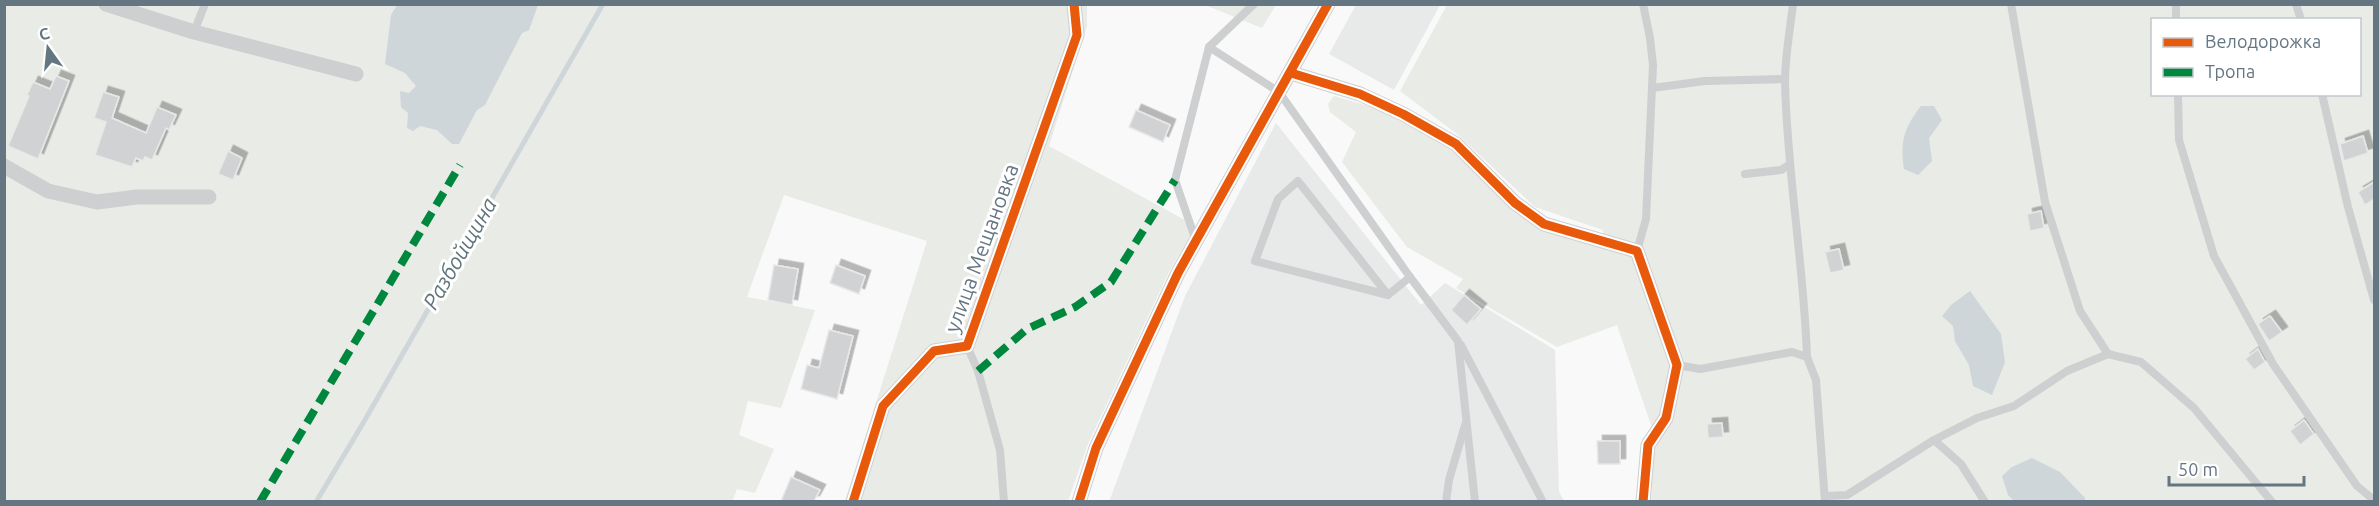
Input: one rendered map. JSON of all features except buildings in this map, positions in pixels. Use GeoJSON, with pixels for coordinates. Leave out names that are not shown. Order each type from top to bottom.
{"type":"FeatureCollection","features":[{"type":"Feature","properties":{"kind":"street"},"geometry":{"type":"LineString","coordinates":[[106,4],[194,32],[356,74]]}},
{"type":"Feature","properties":{"kind":"street","name":"улица Мещановка"},"geometry":{"type":"LineString","coordinates":[[853,501],[883,406],[934,351],[967,346],[1077,35],[1074,4]]}},
{"type":"Feature","properties":{"kind":"street"},"geometry":{"type":"LineString","coordinates":[[1079,501],[1096,448],[1178,273],[1328,4]]}},
{"type":"Feature","properties":{"kind":"street"},"geometry":{"type":"LineString","coordinates":[[1291,73],[1360,94],[1403,114],[1456,144],[1515,203],[1544,224],[1637,251],[1677,364],[1666,418],[1648,445],[1643,501]]}},
{"type":"Feature","properties":{"kind":"street"},"geometry":{"type":"LineString","coordinates":[[4,166],[48,191],[97,202],[137,197],[209,197]]}},
{"type":"Feature","properties":{"kind":"lane"},"geometry":{"type":"LineString","coordinates":[[194,32],[204,4]]}},
{"type":"Feature","properties":{"kind":"lane"},"geometry":{"type":"LineString","coordinates":[[1196,242],[1174,180],[1209,47],[1254,4]]}},
{"type":"Feature","properties":{"kind":"lane"},"geometry":{"type":"LineString","coordinates":[[1637,251],[1646,219],[1653,64],[1643,4]]}},
{"type":"Feature","properties":{"kind":"lane"},"geometry":{"type":"LineString","coordinates":[[1792,4],[1785,79],[1789,165],[1806,322],[1807,357],[1816,380],[1825,499],[1847,495],[1934,440],[1977,418],[2014,406],[2067,371],[2108,354],[2141,362],[2194,408],[2272,501]]}},
{"type":"Feature","properties":{"kind":"lane"},"geometry":{"type":"LineString","coordinates":[[2011,4],[2044,202],[2080,310],[2108,354]]}},
{"type":"Feature","properties":{"kind":"lane"},"geometry":{"type":"LineString","coordinates":[[1209,47],[1279,92],[1458,341],[1543,501]]}},
{"type":"Feature","properties":{"kind":"lane"},"geometry":{"type":"LineString","coordinates":[[1652,88],[1706,81],[1785,79]]}},
{"type":"Feature","properties":{"kind":"lane"},"geometry":{"type":"LineString","coordinates":[[2178,96],[2179,141],[2214,256],[2273,364],[2357,486],[2374,500]]}},
{"type":"Feature","properties":{"kind":"lane"},"geometry":{"type":"LineString","coordinates":[[2322,96],[2348,207],[2374,300]]}},
{"type":"Feature","properties":{"kind":"lane"},"geometry":{"type":"LineString","coordinates":[[1745,174],[1781,170],[1789,165]]}},
{"type":"Feature","properties":{"kind":"lane"},"geometry":{"type":"LineString","coordinates":[[1298,181],[1388,295],[1255,261],[1278,199],[1298,181]]}},
{"type":"Feature","properties":{"kind":"lane"},"geometry":{"type":"LineString","coordinates":[[1388,295],[1410,277]]}},
{"type":"Feature","properties":{"kind":"lane"},"geometry":{"type":"LineString","coordinates":[[1458,341],[1475,501]]}},
{"type":"Feature","properties":{"kind":"lane"},"geometry":{"type":"LineString","coordinates":[[967,346],[978,371],[1000,450],[1004,501]]}},
{"type":"Feature","properties":{"kind":"lane"},"geometry":{"type":"LineString","coordinates":[[1677,364],[1700,369],[1792,352],[1807,357]]}},
{"type":"Feature","properties":{"kind":"lane"},"geometry":{"type":"LineString","coordinates":[[1446,501],[1449,480],[1467,420]]}},
{"type":"Feature","properties":{"kind":"lane"},"geometry":{"type":"LineString","coordinates":[[1934,440],[1961,464],[1985,501]]}},
{"type":"Feature","properties":{"kind":"shaded area"},"geometry":{"type":"Polygon","coordinates":[[[4,5],[1087,5],[1087,26],[1049,146],[1196,226],[1169,272],[1088,444],[1068,501],[845,501],[927,241],[784,195],[747,297],[815,310],[781,408],[748,401],[739,435],[774,449],[755,493],[737,489],[732,502],[5,501],[4,5]]]}},
{"type":"Feature","properties":{"kind":"shaded area"},"geometry":{"type":"Polygon","coordinates":[[[397,5],[538,5],[529,30],[522,33],[485,105],[477,110],[459,144],[452,144],[437,130],[420,126],[413,131],[407,128],[408,113],[401,107],[400,91],[409,93],[416,86],[405,73],[385,64],[391,15],[397,5]]]}},
{"type":"Feature","properties":{"kind":"shaded area"},"geometry":{"type":"Polygon","coordinates":[[[1205,5],[1276,5],[1262,28],[1205,5]]]}},
{"type":"Feature","properties":{"kind":"shaded area"},"geometry":{"type":"Polygon","coordinates":[[[1356,5],[1440,5],[1394,90],[1329,54],[1356,5]]]}},
{"type":"Feature","properties":{"kind":"shaded area"},"geometry":{"type":"Polygon","coordinates":[[[1447,5],[2374,5],[2374,501],[1651,501],[1654,434],[1617,325],[1557,347],[1456,288],[1463,279],[1407,247],[1342,162],[1356,132],[1330,112],[1328,104],[1334,96],[1379,109],[1451,150],[1542,231],[1603,248],[1603,230],[1535,207],[1457,134],[1400,91],[1447,5]]]}},
{"type":"Feature","properties":{"kind":"shaded area"},"geometry":{"type":"Polygon","coordinates":[[[1921,106],[1934,106],[1942,120],[1929,138],[1932,161],[1918,175],[1904,169],[1903,143],[1907,128],[1921,106]]]}},
{"type":"Feature","properties":{"kind":"shaded area"},"geometry":{"type":"Polygon","coordinates":[[[1276,123],[1421,305],[1445,283],[1555,350],[1559,492],[1564,501],[1109,502],[1185,296],[1276,123]]]}},
{"type":"Feature","properties":{"kind":"shaded area"},"geometry":{"type":"Polygon","coordinates":[[[1970,291],[2001,334],[2005,362],[1992,395],[1973,386],[1969,365],[1955,341],[1953,326],[1942,316],[1951,305],[1970,291]]]}},
{"type":"Feature","properties":{"kind":"shaded area"},"geometry":{"type":"Polygon","coordinates":[[[2032,458],[2060,472],[2085,498],[2085,501],[2014,501],[2008,495],[2002,476],[2012,467],[2032,458]]]}},
{"type":"Feature","properties":{"kind":"waterway","name":"Разбойщина"},"geometry":{"type":"LineString","coordinates":[[316,502],[603,4]]}},
{"type":"Feature","properties":{"kind":"marked path"},"geometry":{"type":"LineString","coordinates":[[260,502],[460,165]]}},
{"type":"Feature","properties":{"kind":"marked path"},"geometry":{"type":"LineString","coordinates":[[978,371],[1027,329],[1075,307],[1111,282],[1175,180]]}},
{"type":"Feature","properties":{"kind":"cycle path"},"geometry":{"type":"LineString","coordinates":[[853,502],[883,406],[934,351],[967,346],[1077,35],[1074,4]]}},
{"type":"Feature","properties":{"kind":"cycle path"},"geometry":{"type":"LineString","coordinates":[[1079,502],[1096,448],[1178,273],[1328,4]]}},
{"type":"Feature","properties":{"kind":"cycle path"},"geometry":{"type":"LineString","coordinates":[[1291,73],[1360,94],[1403,114],[1456,144],[1515,203],[1544,224],[1637,251],[1677,365],[1666,418],[1648,445],[1643,502]]}}]}
